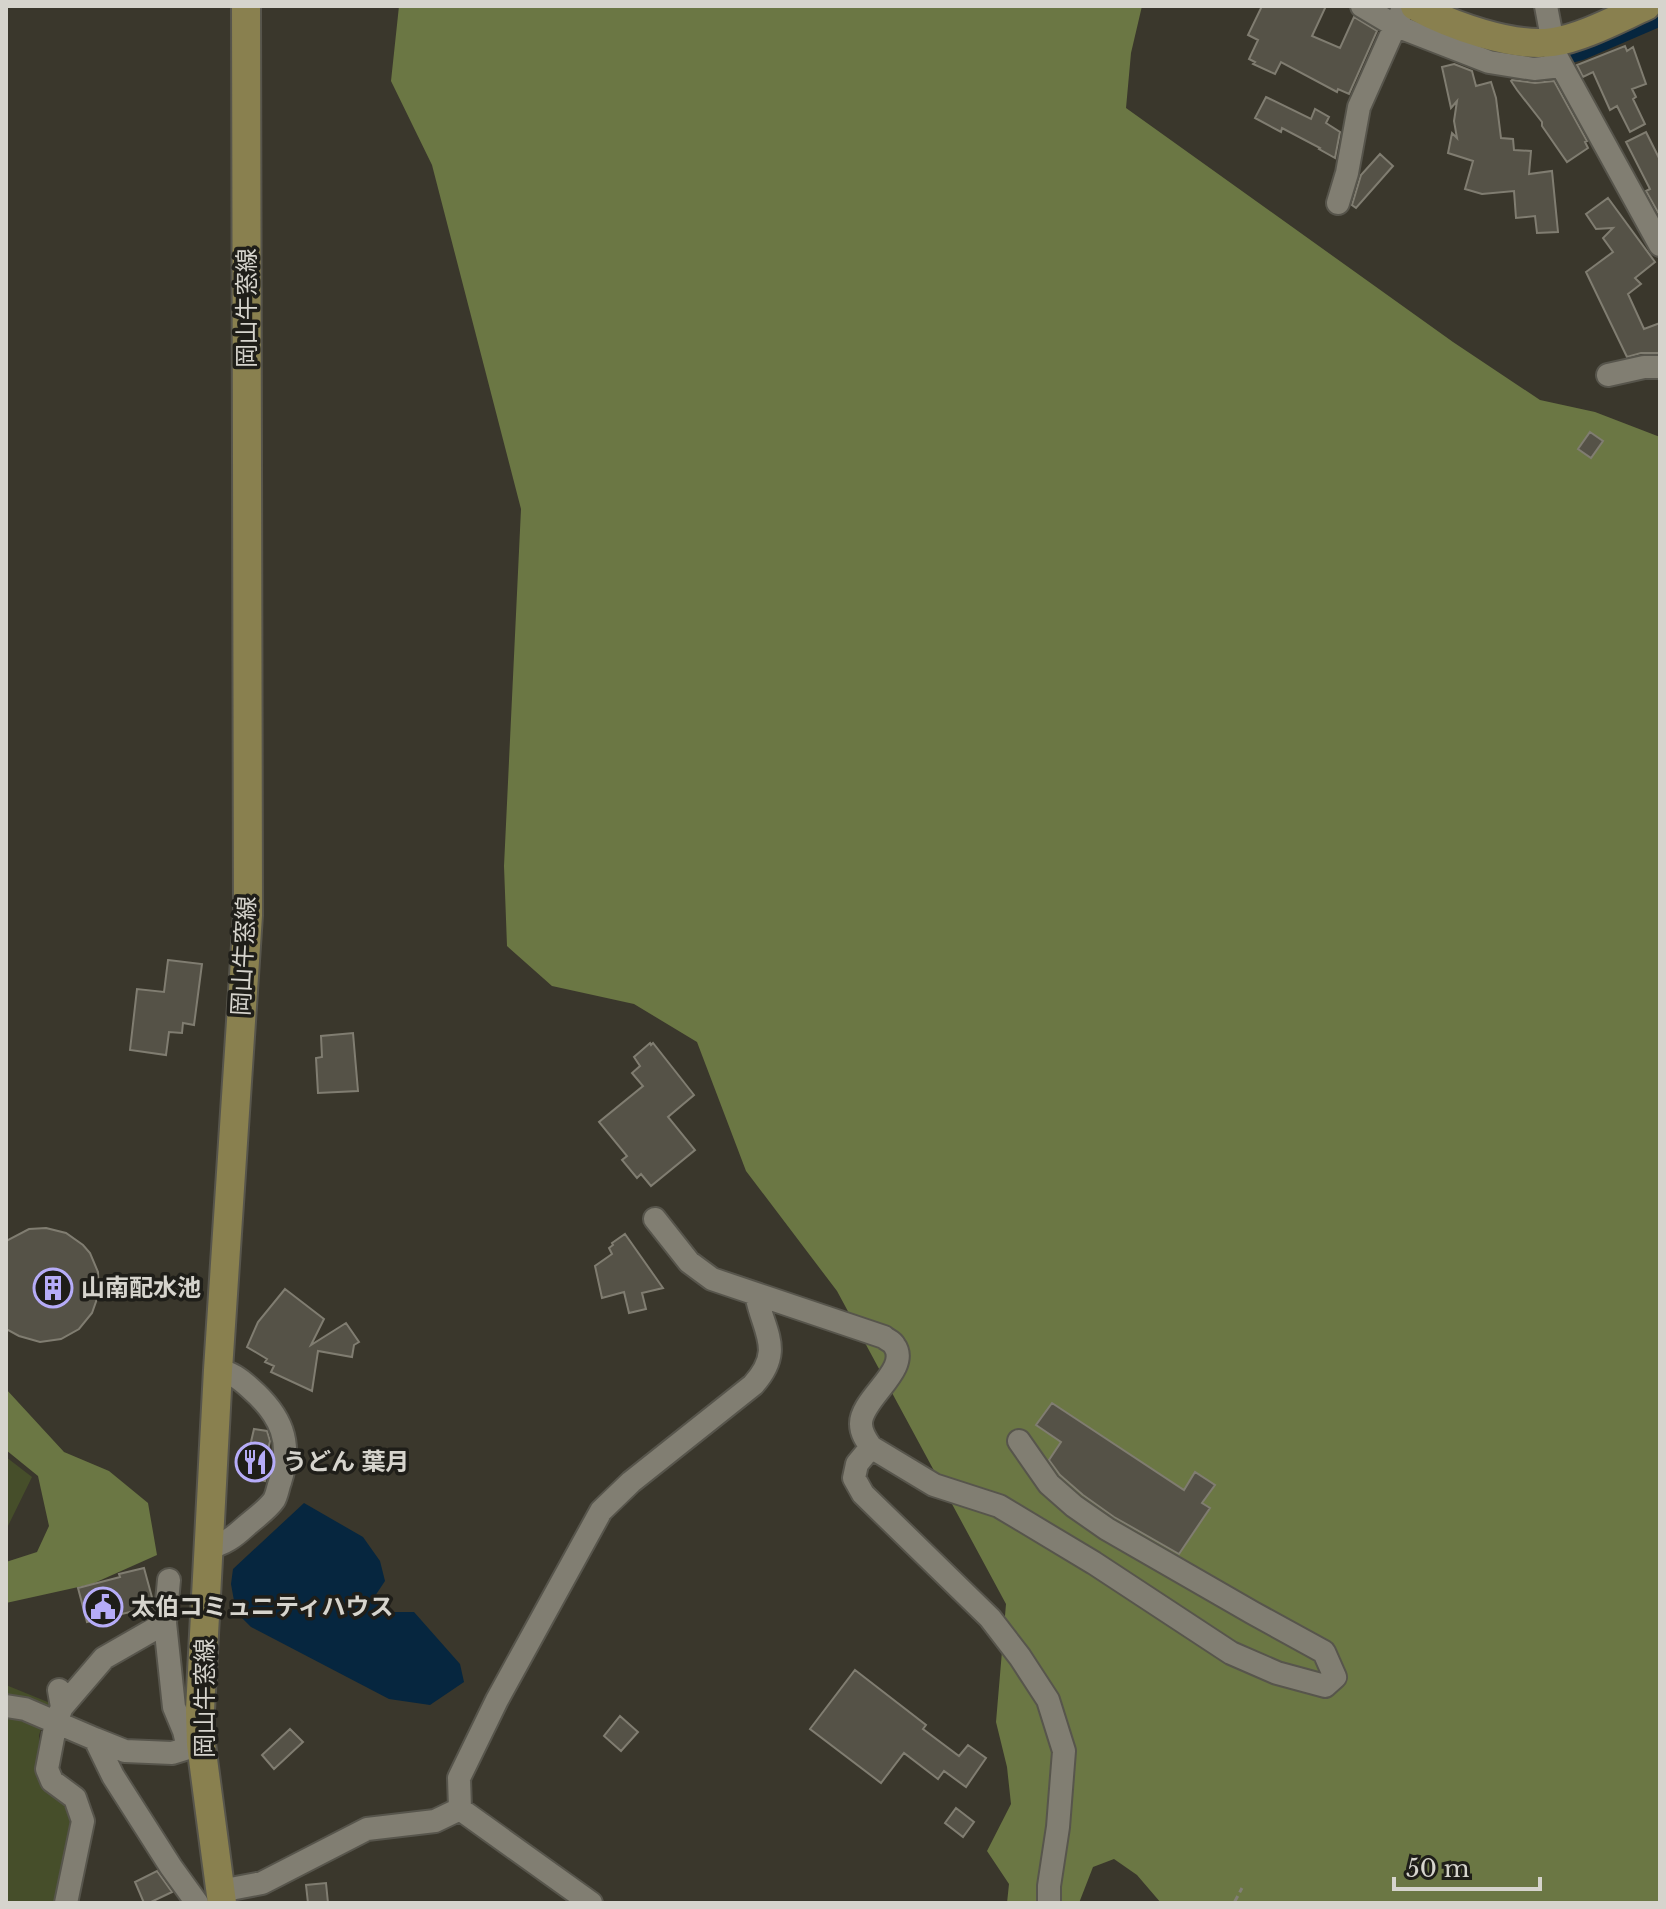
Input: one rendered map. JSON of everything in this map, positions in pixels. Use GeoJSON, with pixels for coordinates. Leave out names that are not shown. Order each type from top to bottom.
{"type":"FeatureCollection","features":[{"type":"Feature","properties":{"kind":"main road","name":"岡山牛窓線"},"geometry":{"type":"LineString","coordinates":[[213,1899],[194,1746],[200,1710],[218,1370],[248,915],[246,6]]}},
{"type":"Feature","properties":{"kind":"main road"},"geometry":{"type":"LineString","coordinates":[[1402,13],[1432,15],[1479,33],[1556,54],[1603,25],[1646,6]]}},
{"type":"Feature","properties":{"kind":"street"},"geometry":{"type":"LineString","coordinates":[[1338,203],[1359,107],[1402,13],[1362,6]]}},
{"type":"Feature","properties":{"kind":"street"},"geometry":{"type":"LineString","coordinates":[[1546,6],[1556,54],[1660,245]]}},
{"type":"Feature","properties":{"kind":"street"},"geometry":{"type":"LineString","coordinates":[[1608,375],[1644,367],[1660,367]]}},
{"type":"Feature","properties":{"kind":"street"},"geometry":{"type":"LineString","coordinates":[[655,1219],[689,1262],[712,1279],[884,1337],[894,1345],[898,1356],[896,1367],[863,1412],[861,1423],[864,1437],[871,1447],[934,1485],[999,1506],[1094,1563],[1231,1653],[1277,1673],[1325,1686],[1335,1677],[1324,1652],[1107,1529],[1074,1506],[1049,1484],[1019,1441]]}},
{"type":"Feature","properties":{"kind":"street"},"geometry":{"type":"LineString","coordinates":[[460,1809],[459,1778],[497,1700],[601,1511],[631,1482],[753,1385],[765,1372],[769,1338],[756,1294]]}},
{"type":"Feature","properties":{"kind":"street"},"geometry":{"type":"LineString","coordinates":[[209,1547],[233,1538],[274,1500],[287,1453],[283,1434],[264,1400],[234,1374],[218,1370]]}},
{"type":"Feature","properties":{"kind":"street"},"geometry":{"type":"LineString","coordinates":[[871,1447],[857,1464],[854,1478],[863,1494],[990,1618],[1048,1700],[1064,1751],[1049,1903]]}},
{"type":"Feature","properties":{"kind":"street"},"geometry":{"type":"LineString","coordinates":[[6,1706],[25,1709],[59,1706],[95,1739],[125,1751],[172,1753],[194,1746],[174,1707],[165,1623],[169,1580]]}},
{"type":"Feature","properties":{"kind":"street"},"geometry":{"type":"LineString","coordinates":[[66,1903],[83,1821],[75,1798],[52,1781],[47,1769],[59,1706],[104,1658],[165,1623]]}},
{"type":"Feature","properties":{"kind":"street"},"geometry":{"type":"LineString","coordinates":[[95,1739],[113,1776],[171,1867],[213,1899],[262,1883],[367,1829],[435,1821],[460,1809]]}},
{"type":"Feature","properties":{"kind":"street"},"geometry":{"type":"LineString","coordinates":[[460,1809],[591,1903]]}},
{"type":"Feature","properties":{"kind":"path"},"geometry":{"type":"LineString","coordinates":[[1234,1903],[1242,1888]]}},
{"type":"Feature","properties":{"kind":"green space"},"geometry":{"type":"Polygon","coordinates":[[[399,6],[1142,6],[1131,53],[1126,108],[1453,342],[1540,400],[1595,412],[1660,437],[1660,1903],[1161,1903],[1137,1875],[1114,1859],[1093,1867],[1079,1903],[1007,1903],[1009,1884],[987,1851],[1011,1804],[1007,1767],[996,1722],[1006,1604],[837,1291],[746,1171],[697,1042],[634,1004],[552,986],[507,946],[504,866],[521,509],[432,165],[391,81],[399,6]]]}},
{"type":"Feature","properties":{"kind":"green space"},"geometry":{"type":"Polygon","coordinates":[[[6,1389],[64,1452],[109,1471],[148,1503],[157,1555],[92,1584],[6,1603],[6,1562],[37,1552],[49,1526],[38,1476],[6,1450],[6,1389]]]}},
{"type":"Feature","properties":{"kind":"green space"},"geometry":{"type":"Polygon","coordinates":[[[6,1457],[32,1477],[6,1530],[6,1457]]]}},
{"type":"Feature","properties":{"kind":"green space"},"geometry":{"type":"Polygon","coordinates":[[[6,1685],[50,1703],[39,1735],[42,1781],[71,1806],[72,1833],[56,1903],[6,1903],[6,1685]]]}},
{"type":"Feature","properties":{"kind":"water"},"geometry":{"type":"Polygon","coordinates":[[[304,1503],[363,1537],[380,1561],[385,1581],[375,1596],[394,1612],[414,1612],[460,1664],[464,1682],[430,1705],[389,1699],[251,1627],[236,1612],[231,1584],[233,1569],[304,1503]]]}},
{"type":"Feature","properties":{"kind":"building"},"geometry":{"type":"Polygon","coordinates":[[[1262,6],[1326,6],[1312,36],[1340,48],[1354,17],[1377,31],[1349,94],[1338,89],[1337,92],[1281,62],[1275,74],[1253,64],[1255,62],[1249,59],[1258,40],[1248,35],[1262,6]]]}},
{"type":"Feature","properties":{"kind":"building"},"geometry":{"type":"Polygon","coordinates":[[[1625,46],[1627,51],[1633,47],[1646,84],[1632,89],[1636,97],[1633,99],[1645,124],[1630,132],[1617,106],[1610,110],[1593,72],[1583,77],[1577,65],[1625,46]]]}},
{"type":"Feature","properties":{"kind":"building"},"geometry":{"type":"Polygon","coordinates":[[[1454,64],[1472,71],[1476,86],[1491,82],[1501,138],[1513,139],[1514,150],[1531,151],[1529,174],[1552,171],[1558,232],[1537,233],[1535,216],[1516,218],[1514,191],[1482,194],[1465,189],[1473,161],[1448,153],[1452,133],[1457,138],[1454,121],[1457,101],[1451,108],[1442,67],[1454,64]]]}},
{"type":"Feature","properties":{"kind":"building"},"geometry":{"type":"Polygon","coordinates":[[[1512,80],[1535,83],[1554,81],[1588,148],[1567,162],[1512,80]]]}},
{"type":"Feature","properties":{"kind":"building"},"geometry":{"type":"Polygon","coordinates":[[[1266,97],[1311,119],[1315,109],[1329,117],[1326,123],[1340,132],[1335,158],[1282,128],[1281,132],[1255,118],[1266,97]]]}},
{"type":"Feature","properties":{"kind":"building"},"geometry":{"type":"Polygon","coordinates":[[[1646,132],[1660,160],[1660,216],[1626,142],[1646,132]]]}},
{"type":"Feature","properties":{"kind":"building"},"geometry":{"type":"Polygon","coordinates":[[[1380,154],[1393,166],[1356,208],[1352,205],[1361,175],[1380,154]]]}},
{"type":"Feature","properties":{"kind":"building"},"geometry":{"type":"Polygon","coordinates":[[[1608,198],[1655,262],[1635,278],[1641,284],[1628,294],[1644,329],[1660,323],[1658,353],[1627,357],[1586,272],[1613,252],[1603,238],[1613,228],[1596,229],[1586,214],[1608,198]]]}},
{"type":"Feature","properties":{"kind":"building"},"geometry":{"type":"Polygon","coordinates":[[[1590,432],[1603,441],[1591,458],[1578,449],[1590,432]]]}},
{"type":"Feature","properties":{"kind":"building"},"geometry":{"type":"Polygon","coordinates":[[[168,960],[202,964],[194,1025],[183,1023],[182,1033],[169,1032],[166,1055],[130,1050],[137,989],[164,992],[168,960]]]}},
{"type":"Feature","properties":{"kind":"building"},"geometry":{"type":"Polygon","coordinates":[[[353,1033],[358,1091],[318,1093],[316,1058],[322,1057],[321,1036],[353,1033]]]}},
{"type":"Feature","properties":{"kind":"building"},"geometry":{"type":"Polygon","coordinates":[[[650,1043],[694,1095],[668,1117],[695,1150],[651,1186],[641,1174],[637,1178],[622,1160],[627,1156],[599,1122],[643,1086],[632,1073],[640,1066],[634,1057],[650,1043]]]}},
{"type":"Feature","properties":{"kind":"building","name":"山南配水池"},"geometry":{"type":"Polygon","coordinates":[[[46,1228],[66,1233],[90,1253],[98,1272],[99,1293],[92,1313],[79,1329],[61,1339],[40,1342],[6,1329],[6,1241],[29,1229],[46,1228]]]}},
{"type":"Feature","properties":{"kind":"building"},"geometry":{"type":"Polygon","coordinates":[[[625,1234],[663,1288],[642,1293],[646,1309],[629,1313],[624,1292],[602,1298],[595,1266],[612,1254],[609,1248],[612,1243],[625,1234]]]}},
{"type":"Feature","properties":{"kind":"building"},"geometry":{"type":"Polygon","coordinates":[[[285,1289],[324,1319],[311,1345],[346,1323],[359,1342],[354,1345],[352,1357],[318,1351],[312,1391],[271,1372],[274,1366],[247,1347],[258,1322],[285,1289]]]}},
{"type":"Feature","properties":{"kind":"building"},"geometry":{"type":"Polygon","coordinates":[[[1052,1403],[1184,1490],[1195,1472],[1215,1485],[1202,1503],[1210,1508],[1179,1554],[1114,1517],[1060,1475],[1049,1460],[1061,1442],[1036,1425],[1052,1403]]]}},
{"type":"Feature","properties":{"kind":"building"},"geometry":{"type":"Polygon","coordinates":[[[254,1429],[267,1431],[270,1441],[265,1481],[243,1476],[254,1429]]]}},
{"type":"Feature","properties":{"kind":"building"},"geometry":{"type":"Polygon","coordinates":[[[144,1568],[152,1607],[87,1622],[78,1588],[144,1568]]]}},
{"type":"Feature","properties":{"kind":"building"},"geometry":{"type":"Polygon","coordinates":[[[855,1670],[926,1725],[923,1729],[959,1756],[968,1745],[986,1758],[966,1787],[944,1771],[938,1779],[904,1753],[881,1783],[810,1729],[855,1670]]]}},
{"type":"Feature","properties":{"kind":"building"},"geometry":{"type":"Polygon","coordinates":[[[620,1716],[638,1732],[621,1751],[604,1736],[620,1716]]]}},
{"type":"Feature","properties":{"kind":"building"},"geometry":{"type":"Polygon","coordinates":[[[290,1729],[303,1742],[274,1769],[262,1755],[290,1729]]]}},
{"type":"Feature","properties":{"kind":"building"},"geometry":{"type":"Polygon","coordinates":[[[956,1808],[974,1822],[963,1837],[945,1823],[956,1808]]]}},
{"type":"Feature","properties":{"kind":"building"},"geometry":{"type":"Polygon","coordinates":[[[157,1871],[172,1892],[144,1903],[135,1882],[157,1871]]]}},
{"type":"Feature","properties":{"kind":"building"},"geometry":{"type":"Polygon","coordinates":[[[326,1883],[328,1903],[308,1903],[306,1885],[326,1883]]]}},
{"type":"Feature","properties":{"kind":"waterway"},"geometry":{"type":"LineString","coordinates":[[1541,61],[1581,50],[1660,16]]}},
{"type":"Feature","properties":{"kind":"place","name":"山南配水池"},"geometry":{"type":"Point","coordinates":[53,1288]}},
{"type":"Feature","properties":{"kind":"place","name":"うどん 葉月"},"geometry":{"type":"Point","coordinates":[255,1462]}},
{"type":"Feature","properties":{"kind":"place","name":"太伯コミュニティハウス"},"geometry":{"type":"Point","coordinates":[103,1607]}}]}
